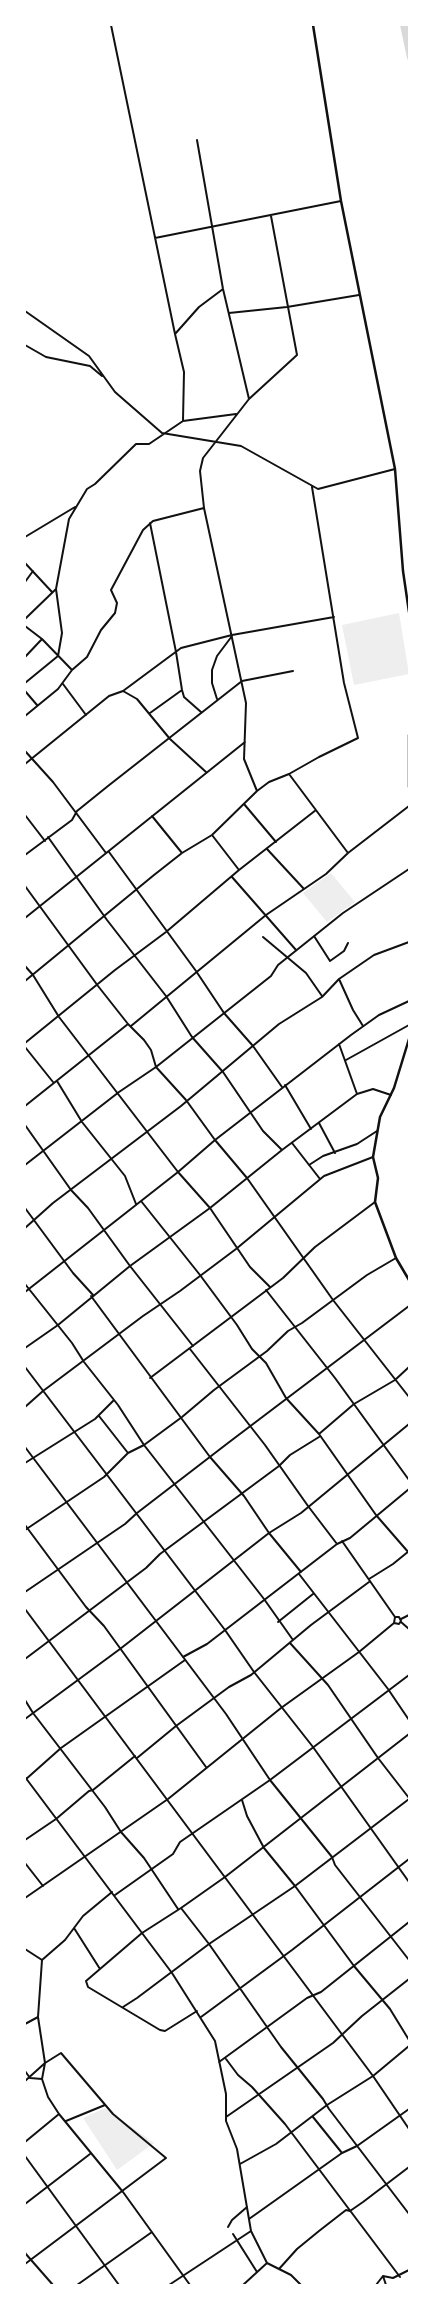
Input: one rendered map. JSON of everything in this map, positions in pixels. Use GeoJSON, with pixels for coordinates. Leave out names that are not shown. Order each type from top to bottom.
{"type":"FeatureCollection","features":[{"type":"Feature","properties":{"kind":"street"},"geometry":{"type":"LineString","coordinates":[[111,25],[184,372],[183,420]]}},
{"type":"Feature","properties":{"kind":"street"},"geometry":{"type":"LineString","coordinates":[[313,25],[341,201],[395,469],[403,571],[409,612]]}},
{"type":"Feature","properties":{"kind":"street"},"geometry":{"type":"LineString","coordinates":[[197,140],[223,289],[249,399]]}},
{"type":"Feature","properties":{"kind":"street"},"geometry":{"type":"LineString","coordinates":[[155,238],[341,201]]}},
{"type":"Feature","properties":{"kind":"street"},"geometry":{"type":"LineString","coordinates":[[257,791],[245,766],[243,754],[245,742],[246,703],[204,508],[200,463],[216,440],[249,399],[297,354],[271,216]]}},
{"type":"Feature","properties":{"kind":"street"},"geometry":{"type":"LineString","coordinates":[[175,334],[199,307],[223,289]]}},
{"type":"Feature","properties":{"kind":"street"},"geometry":{"type":"LineString","coordinates":[[229,313],[287,307],[359,295]]}},
{"type":"Feature","properties":{"kind":"street"},"geometry":{"type":"LineString","coordinates":[[25,311],[88,356],[115,392],[162,433],[216,440],[241,446],[260,455],[312,487],[318,489],[395,469]]}},
{"type":"Feature","properties":{"kind":"street"},"geometry":{"type":"LineString","coordinates":[[25,345],[46,357],[90,366],[104,377]]}},
{"type":"Feature","properties":{"kind":"street"},"geometry":{"type":"LineString","coordinates":[[25,683],[58,656],[62,633],[56,589],[69,520],[75,507],[87,489],[95,484],[136,444],[149,444],[162,433],[183,420],[237,414]]}},
{"type":"Feature","properties":{"kind":"street"},"geometry":{"type":"LineString","coordinates":[[25,982],[182,853],[212,835],[257,791],[269,782],[289,774],[358,738],[344,683],[312,487]]}},
{"type":"Feature","properties":{"kind":"street"},"geometry":{"type":"LineString","coordinates":[[25,537],[75,507]]}},
{"type":"Feature","properties":{"kind":"street"},"geometry":{"type":"LineString","coordinates":[[25,716],[63,684],[72,670],[87,657],[101,630],[115,613],[118,608],[111,593],[112,586],[142,530],[150,522],[204,508]]}},
{"type":"Feature","properties":{"kind":"street"},"geometry":{"type":"LineString","coordinates":[[150,522],[176,652],[182,690],[184,697],[201,712]]}},
{"type":"Feature","properties":{"kind":"street"},"geometry":{"type":"LineString","coordinates":[[25,563],[52,592]]}},
{"type":"Feature","properties":{"kind":"street"},"geometry":{"type":"LineString","coordinates":[[25,582],[33,571]]}},
{"type":"Feature","properties":{"kind":"street"},"geometry":{"type":"LineString","coordinates":[[25,619],[56,589]]}},
{"type":"Feature","properties":{"kind":"street"},"geometry":{"type":"LineString","coordinates":[[25,764],[109,696],[123,691],[181,648],[232,635],[334,617]]}},
{"type":"Feature","properties":{"kind":"street"},"geometry":{"type":"LineString","coordinates":[[25,626],[42,639],[72,670]]}},
{"type":"Feature","properties":{"kind":"street"},"geometry":{"type":"LineString","coordinates":[[217,699],[212,683],[212,670],[217,656],[232,635]]}},
{"type":"Feature","properties":{"kind":"street"},"geometry":{"type":"LineString","coordinates":[[25,657],[42,639]]}},
{"type":"Feature","properties":{"kind":"street"},"geometry":{"type":"LineString","coordinates":[[25,855],[72,820],[77,812],[195,720],[201,712],[217,699],[242,681],[293,671]]}},
{"type":"Feature","properties":{"kind":"street"},"geometry":{"type":"LineString","coordinates":[[63,684],[86,715]]}},
{"type":"Feature","properties":{"kind":"street"},"geometry":{"type":"LineString","coordinates":[[150,713],[182,690]]}},
{"type":"Feature","properties":{"kind":"street"},"geometry":{"type":"LineString","coordinates":[[25,691],[37,706]]}},
{"type":"Feature","properties":{"kind":"street"},"geometry":{"type":"LineString","coordinates":[[123,691],[137,699],[170,739],[206,772]]}},
{"type":"Feature","properties":{"kind":"street"},"geometry":{"type":"LineString","coordinates":[[409,735],[409,788]]}},
{"type":"Feature","properties":{"kind":"street"},"geometry":{"type":"LineString","coordinates":[[25,918],[245,742]]}},
{"type":"Feature","properties":{"kind":"street"},"geometry":{"type":"LineString","coordinates":[[25,752],[77,812],[196,971],[224,1013],[253,1046],[282,1088]]}},
{"type":"Feature","properties":{"kind":"street"},"geometry":{"type":"LineString","coordinates":[[289,774],[348,853]]}},
{"type":"Feature","properties":{"kind":"street"},"geometry":{"type":"LineString","coordinates":[[244,804],[276,842]]}},
{"type":"Feature","properties":{"kind":"street"},"geometry":{"type":"LineString","coordinates":[[25,1106],[53,1082],[57,1081],[129,1025],[266,916],[326,874],[348,853],[409,806]]}},
{"type":"Feature","properties":{"kind":"street"},"geometry":{"type":"LineString","coordinates":[[25,1043],[98,986],[115,970],[134,958],[239,870],[316,810]]}},
{"type":"Feature","properties":{"kind":"street"},"geometry":{"type":"LineString","coordinates":[[25,815],[45,841]]}},
{"type":"Feature","properties":{"kind":"street"},"geometry":{"type":"LineString","coordinates":[[152,816],[182,853]]}},
{"type":"Feature","properties":{"kind":"street"},"geometry":{"type":"LineString","coordinates":[[212,835],[239,870]]}},
{"type":"Feature","properties":{"kind":"street"},"geometry":{"type":"LineString","coordinates":[[48,837],[134,958],[166,996],[192,1037],[223,1072],[263,1131],[282,1150]]}},
{"type":"Feature","properties":{"kind":"street"},"geometry":{"type":"LineString","coordinates":[[267,849],[304,889]]}},
{"type":"Feature","properties":{"kind":"street"},"geometry":{"type":"LineString","coordinates":[[25,1165],[44,1152],[119,1092],[156,1066],[271,976],[278,965],[287,957],[343,913],[409,869]]}},
{"type":"Feature","properties":{"kind":"street"},"geometry":{"type":"LineString","coordinates":[[232,877],[296,950]]}},
{"type":"Feature","properties":{"kind":"street"},"geometry":{"type":"LineString","coordinates":[[25,886],[98,986],[151,1050],[156,1066],[186,1100],[215,1140],[247,1178],[305,1257],[333,1300],[409,1397]]}},
{"type":"Feature","properties":{"kind":"street"},"geometry":{"type":"LineString","coordinates":[[263,936],[306,973],[322,996]]}},
{"type":"Feature","properties":{"kind":"street"},"geometry":{"type":"LineString","coordinates":[[314,936],[330,961],[344,951],[348,943]]}},
{"type":"Feature","properties":{"kind":"street"},"geometry":{"type":"LineString","coordinates":[[25,1228],[71,1190],[223,1072],[279,1024],[322,996],[339,979],[374,955],[409,942]]}},
{"type":"Feature","properties":{"kind":"street"},"geometry":{"type":"LineString","coordinates":[[25,966],[33,975],[59,1017],[119,1092],[178,1172],[210,1208],[236,1248],[270,1287]]}},
{"type":"Feature","properties":{"kind":"street"},"geometry":{"type":"LineString","coordinates":[[339,979],[353,1010],[363,1026]]}},
{"type":"Feature","properties":{"kind":"street"},"geometry":{"type":"LineString","coordinates":[[25,1292],[178,1172],[215,1140],[252,1113],[285,1085],[339,1044],[384,1012],[409,1001]]}},
{"type":"Feature","properties":{"kind":"street"},"geometry":{"type":"LineString","coordinates":[[346,1060],[409,1025]]}},
{"type":"Feature","properties":{"kind":"street"},"geometry":{"type":"LineString","coordinates":[[409,1039],[391,1095],[380,1117],[373,1157],[378,1178],[375,1202],[396,1258],[409,1280]]}},
{"type":"Feature","properties":{"kind":"street"},"geometry":{"type":"LineString","coordinates":[[339,1044],[357,1094]]}},
{"type":"Feature","properties":{"kind":"street"},"geometry":{"type":"LineString","coordinates":[[25,1047],[53,1082]]}},
{"type":"Feature","properties":{"kind":"street"},"geometry":{"type":"LineString","coordinates":[[57,1081],[82,1122],[125,1176],[136,1204]]}},
{"type":"Feature","properties":{"kind":"street"},"geometry":{"type":"LineString","coordinates":[[285,1085],[311,1129]]}},
{"type":"Feature","properties":{"kind":"street"},"geometry":{"type":"LineString","coordinates":[[25,1348],[58,1325],[130,1266],[210,1208],[282,1150],[357,1094],[373,1089],[391,1095]]}},
{"type":"Feature","properties":{"kind":"street"},"geometry":{"type":"LineString","coordinates":[[319,1123],[336,1153]]}},
{"type":"Feature","properties":{"kind":"street"},"geometry":{"type":"LineString","coordinates":[[25,1125],[71,1190],[88,1208],[130,1266],[193,1346]]}},
{"type":"Feature","properties":{"kind":"street"},"geometry":{"type":"LineString","coordinates":[[309,1165],[323,1156],[336,1153],[357,1144],[378,1131]]}},
{"type":"Feature","properties":{"kind":"street"},"geometry":{"type":"LineString","coordinates":[[292,1143],[320,1179]]}},
{"type":"Feature","properties":{"kind":"street"},"geometry":{"type":"LineString","coordinates":[[25,1407],[43,1391],[236,1248],[276,1217],[320,1179],[355,1162],[373,1157]]}},
{"type":"Feature","properties":{"kind":"street"},"geometry":{"type":"LineString","coordinates":[[141,1201],[200,1275],[258,1356],[266,1363],[286,1398],[319,1436],[376,1515],[409,1552],[369,1579]]}},
{"type":"Feature","properties":{"kind":"street"},"geometry":{"type":"LineString","coordinates":[[150,1378],[270,1287],[315,1247],[375,1202]]}},
{"type":"Feature","properties":{"kind":"street"},"geometry":{"type":"LineString","coordinates":[[25,1208],[92,1296],[150,1378],[182,1417],[210,1457],[241,1494],[269,1533],[301,1572]]}},
{"type":"Feature","properties":{"kind":"street"},"geometry":{"type":"LineString","coordinates":[[26,1530],[104,1477],[106,1472],[128,1453],[144,1445],[182,1417],[258,1356],[267,1351],[295,1326],[368,1275],[396,1258]]}},
{"type":"Feature","properties":{"kind":"street"},"geometry":{"type":"LineString","coordinates":[[25,1284],[58,1325],[84,1362],[114,1400],[144,1445],[264,1600],[278,1622],[293,1640]]}},
{"type":"Feature","properties":{"kind":"street"},"geometry":{"type":"LineString","coordinates":[[266,1290],[354,1404],[409,1480]]}},
{"type":"Feature","properties":{"kind":"street"},"geometry":{"type":"LineString","coordinates":[[25,1592],[59,1568],[98,1544],[133,1518],[137,1513],[286,1398],[307,1385],[326,1367],[409,1306]]}},
{"type":"Feature","properties":{"kind":"street"},"geometry":{"type":"LineString","coordinates":[[190,1349],[251,1425],[279,1466],[337,1544]]}},
{"type":"Feature","properties":{"kind":"street"},"geometry":{"type":"LineString","coordinates":[[25,1367],[225,1630],[281,1708],[313,1747],[409,1882]]}},
{"type":"Feature","properties":{"kind":"street"},"geometry":{"type":"LineString","coordinates":[[25,1658],[279,1466],[290,1455],[319,1436],[354,1404],[395,1380],[409,1367]]}},
{"type":"Feature","properties":{"kind":"street"},"geometry":{"type":"LineString","coordinates":[[25,1463],[99,1416],[114,1400]]}},
{"type":"Feature","properties":{"kind":"street"},"geometry":{"type":"LineString","coordinates":[[99,1416],[128,1453]]}},
{"type":"Feature","properties":{"kind":"street"},"geometry":{"type":"LineString","coordinates":[[25,1719],[120,1649],[269,1533],[308,1506],[384,1446],[409,1424]]}},
{"type":"Feature","properties":{"kind":"street"},"geometry":{"type":"LineString","coordinates":[[25,1447],[214,1699],[270,1780],[332,1857],[335,1865],[409,1960]]}},
{"type":"Feature","properties":{"kind":"street"},"geometry":{"type":"LineString","coordinates":[[183,1657],[207,1644],[337,1544],[350,1538],[409,1489]]}},
{"type":"Feature","properties":{"kind":"street"},"geometry":{"type":"LineString","coordinates":[[25,1525],[26,1530],[59,1568],[148,1686],[206,1767]]}},
{"type":"Feature","properties":{"kind":"street"},"geometry":{"type":"LineString","coordinates":[[342,1541],[369,1579],[369,1582],[395,1617],[399,1617],[409,1630]]}},
{"type":"Feature","properties":{"kind":"street"},"geometry":{"type":"LineString","coordinates":[[298,1574],[388,1689],[409,1720]]}},
{"type":"Feature","properties":{"kind":"street"},"geometry":{"type":"LineString","coordinates":[[25,1840],[56,1819],[89,1790],[93,1790],[176,1726],[202,1710],[214,1699],[254,1672],[328,1612],[369,1582]]}},
{"type":"Feature","properties":{"kind":"street"},"geometry":{"type":"LineString","coordinates":[[278,1622],[313,1594]]}},
{"type":"Feature","properties":{"kind":"street"},"geometry":{"type":"LineString","coordinates":[[25,1609],[48,1642],[194,1834],[252,1916],[314,1996],[342,2036],[373,2076],[409,2129]]}},
{"type":"Feature","properties":{"kind":"street"},"geometry":{"type":"LineString","coordinates":[[25,1898],[168,1799],[281,1708],[322,1677],[359,1652],[394,1623],[398,1624],[409,1615]]}},
{"type":"Feature","properties":{"kind":"street"},"geometry":{"type":"LineString","coordinates":[[394,1623],[395,1617]]}},
{"type":"Feature","properties":{"kind":"street"},"geometry":{"type":"LineString","coordinates":[[122,2007],[172,1973],[209,1944],[295,1886],[409,1798],[378,1758],[353,1719],[322,1677],[290,1642]]}},
{"type":"Feature","properties":{"kind":"street"},"geometry":{"type":"LineString","coordinates":[[185,1660],[104,1716],[25,1778],[84,1857],[115,1895],[172,1973],[215,2040],[226,2094],[226,2118],[240,2164],[251,2230],[267,2263],[279,2269],[301,2285]]}},
{"type":"Feature","properties":{"kind":"street"},"geometry":{"type":"LineString","coordinates":[[115,1895],[172,1854],[180,1842],[194,1834],[270,1780],[353,1719],[388,1689],[409,1675]]}},
{"type":"Feature","properties":{"kind":"street"},"geometry":{"type":"LineString","coordinates":[[25,1700],[33,1713],[62,1748],[93,1790],[121,1832],[152,1869],[178,1909]]}},
{"type":"Feature","properties":{"kind":"street"},"geometry":{"type":"LineString","coordinates":[[197,2011],[164,2031],[87,1985],[86,1981],[142,1933],[181,1908],[264,1848],[409,1734]]}},
{"type":"Feature","properties":{"kind":"street"},"geometry":{"type":"LineString","coordinates":[[242,1800],[247,1816],[264,1848],[295,1886],[354,1966],[398,2020],[409,2040]]}},
{"type":"Feature","properties":{"kind":"street"},"geometry":{"type":"LineString","coordinates":[[201,2017],[361,1898],[409,1859]]}},
{"type":"Feature","properties":{"kind":"street"},"geometry":{"type":"LineString","coordinates":[[25,1863],[43,1886]]}},
{"type":"Feature","properties":{"kind":"street"},"geometry":{"type":"LineString","coordinates":[[112,1892],[83,1916],[74,1928],[42,1960],[38,2017],[45,2063],[42,2079],[48,2097],[59,2114],[90,2154],[123,2192],[190,2285]]}},
{"type":"Feature","properties":{"kind":"street"},"geometry":{"type":"LineString","coordinates":[[181,1908],[209,1944],[268,2027],[409,2214]]}},
{"type":"Feature","properties":{"kind":"street"},"geometry":{"type":"LineString","coordinates":[[219,2062],[306,1998],[314,1996],[409,1922]]}},
{"type":"Feature","properties":{"kind":"street"},"geometry":{"type":"LineString","coordinates":[[74,1928],[100,1969]]}},
{"type":"Feature","properties":{"kind":"street"},"geometry":{"type":"LineString","coordinates":[[25,1949],[42,1960]]}},
{"type":"Feature","properties":{"kind":"street"},"geometry":{"type":"LineString","coordinates":[[226,2118],[260,2096],[342,2036],[362,2016],[409,1979]]}},
{"type":"Feature","properties":{"kind":"street"},"geometry":{"type":"LineString","coordinates":[[25,2024],[38,2017]]}},
{"type":"Feature","properties":{"kind":"street"},"geometry":{"type":"LineString","coordinates":[[240,2164],[276,2144],[313,2118],[328,2105],[373,2076],[409,2046]]}},
{"type":"Feature","properties":{"kind":"street"},"geometry":{"type":"LineString","coordinates":[[25,2081],[45,2063],[61,2053],[121,2122],[166,2158],[123,2192],[25,2264]]}},
{"type":"Feature","properties":{"kind":"street"},"geometry":{"type":"LineString","coordinates":[[226,2058],[238,2075],[260,2096],[291,2133],[400,2276]]}},
{"type":"Feature","properties":{"kind":"street"},"geometry":{"type":"LineString","coordinates":[[25,2070],[30,2078]]}},
{"type":"Feature","properties":{"kind":"street"},"geometry":{"type":"LineString","coordinates":[[30,2078],[42,2079]]}},
{"type":"Feature","properties":{"kind":"street"},"geometry":{"type":"LineString","coordinates":[[65,2122],[105,2105]]}},
{"type":"Feature","properties":{"kind":"street"},"geometry":{"type":"LineString","coordinates":[[250,2219],[342,2153],[357,2146],[409,2109]]}},
{"type":"Feature","properties":{"kind":"street"},"geometry":{"type":"LineString","coordinates":[[25,2142],[59,2114]]}},
{"type":"Feature","properties":{"kind":"street"},"geometry":{"type":"LineString","coordinates":[[313,2118],[342,2153]]}},
{"type":"Feature","properties":{"kind":"street"},"geometry":{"type":"LineString","coordinates":[[25,2204],[45,2186],[90,2154]]}},
{"type":"Feature","properties":{"kind":"street"},"geometry":{"type":"LineString","coordinates":[[25,2156],[45,2186],[119,2285]]}},
{"type":"Feature","properties":{"kind":"street"},"geometry":{"type":"LineString","coordinates":[[279,2269],[297,2249],[319,2230],[346,2210],[350,2211],[387,2185],[409,2167]]}},
{"type":"Feature","properties":{"kind":"street"},"geometry":{"type":"LineString","coordinates":[[228,2227],[232,2220],[247,2207]]}},
{"type":"Feature","properties":{"kind":"street"},"geometry":{"type":"LineString","coordinates":[[169,2285],[251,2230]]}},
{"type":"Feature","properties":{"kind":"street"},"geometry":{"type":"LineString","coordinates":[[78,2285],[104,2264],[152,2232]]}},
{"type":"Feature","properties":{"kind":"street"},"geometry":{"type":"LineString","coordinates":[[233,2234],[257,2272]]}},
{"type":"Feature","properties":{"kind":"street"},"geometry":{"type":"LineString","coordinates":[[25,2253],[53,2285]]}},
{"type":"Feature","properties":{"kind":"street"},"geometry":{"type":"LineString","coordinates":[[243,2285],[267,2263]]}},
{"type":"Feature","properties":{"kind":"street"},"geometry":{"type":"LineString","coordinates":[[383,2276],[393,2278],[400,2276],[409,2270]]}},
{"type":"Feature","properties":{"kind":"street"},"geometry":{"type":"LineString","coordinates":[[376,2285],[383,2276]]}},
{"type":"Feature","properties":{"kind":"street"},"geometry":{"type":"LineString","coordinates":[[383,2276],[386,2285]]}},
{"type":"Feature","properties":{"kind":"shaded area"},"geometry":{"type":"Polygon","coordinates":[[[400,25],[409,25],[409,63],[407,58],[400,25]]]}},
{"type":"Feature","properties":{"kind":"shaded area"},"geometry":{"type":"Polygon","coordinates":[[[399,613],[409,674],[354,685],[342,625],[399,613]]]}},
{"type":"Feature","properties":{"kind":"shaded area"},"geometry":{"type":"Polygon","coordinates":[[[331,873],[355,902],[327,922],[303,893],[331,873]]]}},
{"type":"Feature","properties":{"kind":"shaded area"},"geometry":{"type":"Polygon","coordinates":[[[105,2108],[154,2143],[117,2170],[83,2118],[105,2108]]]}}]}
